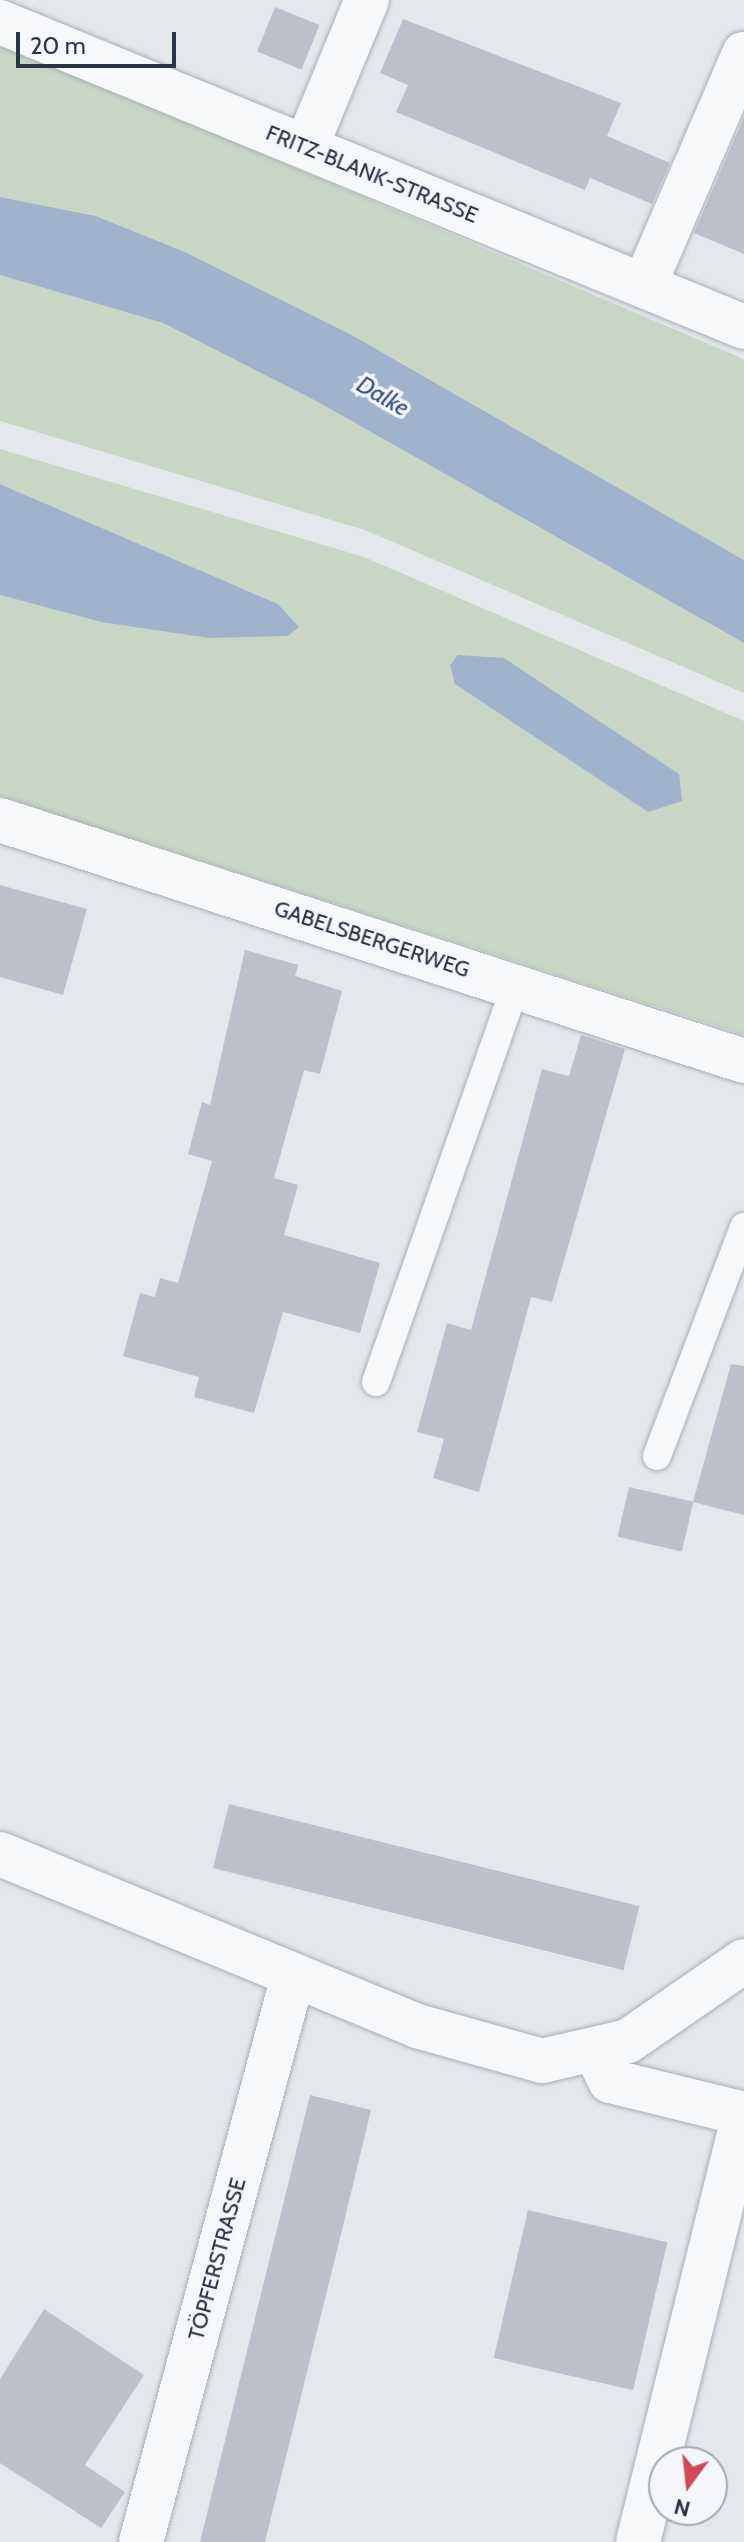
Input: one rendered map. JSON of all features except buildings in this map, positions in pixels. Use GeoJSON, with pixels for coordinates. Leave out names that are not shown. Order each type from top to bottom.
{"type":"FeatureCollection","features":[{"type":"Feature","properties":{"kind":"street"},"geometry":{"type":"LineString","coordinates":[[306,147],[367,0]]}},
{"type":"Feature","properties":{"kind":"street","name":"FRITZ-BLANK-STRASSE"},"geometry":{"type":"LineString","coordinates":[[0,22],[744,327]]}},
{"type":"Feature","properties":{"kind":"street"},"geometry":{"type":"LineString","coordinates":[[644,286],[744,54]]}},
{"type":"Feature","properties":{"kind":"street","name":"GABELSBERGERWEG"},"geometry":{"type":"LineString","coordinates":[[0,820],[744,1061]]}},
{"type":"Feature","properties":{"kind":"street"},"geometry":{"type":"LineString","coordinates":[[0,1854],[293,1976],[501,2051],[542,2061],[596,2052],[628,2041],[744,1961]]}},
{"type":"Feature","properties":{"kind":"street","name":"TÖPFERSTRASSE"},"geometry":{"type":"LineString","coordinates":[[141,2542],[293,1976]]}},
{"type":"Feature","properties":{"kind":"street"},"geometry":{"type":"LineString","coordinates":[[596,2052],[610,2081],[744,2114],[638,2542]]}},
{"type":"Feature","properties":{"kind":"lane"},"geometry":{"type":"LineString","coordinates":[[376,1382],[516,985]]}},
{"type":"Feature","properties":{"kind":"lane"},"geometry":{"type":"LineString","coordinates":[[657,1456],[744,1227]]}},
{"type":"Feature","properties":{"kind":"green space"},"geometry":{"type":"Polygon","coordinates":[[[0,42],[744,359],[744,560],[350,334],[185,252],[96,216],[0,197],[0,42]]]}},
{"type":"Feature","properties":{"kind":"green space"},"geometry":{"type":"Polygon","coordinates":[[[0,275],[163,323],[318,402],[744,643],[744,693],[365,530],[0,421],[0,275]]]}},
{"type":"Feature","properties":{"kind":"green space"},"geometry":{"type":"Polygon","coordinates":[[[0,449],[364,557],[744,721],[744,1035],[0,796],[0,595],[101,622],[299,627],[278,604],[0,484],[0,449]],[[504,658],[455,684],[648,812],[504,658]]]}},
{"type":"Feature","properties":{"kind":"water","name":"Dalke"},"geometry":{"type":"Polygon","coordinates":[[[0,197],[96,216],[185,252],[350,334],[744,560],[744,643],[318,402],[163,323],[0,275],[0,197]]]}},
{"type":"Feature","properties":{"kind":"water"},"geometry":{"type":"Polygon","coordinates":[[[0,484],[278,604],[299,627],[288,636],[209,638],[101,622],[0,595],[0,484]]]}},
{"type":"Feature","properties":{"kind":"water"},"geometry":{"type":"Polygon","coordinates":[[[458,655],[504,658],[679,774],[682,801],[648,812],[455,684],[450,665],[458,655]]]}}]}
